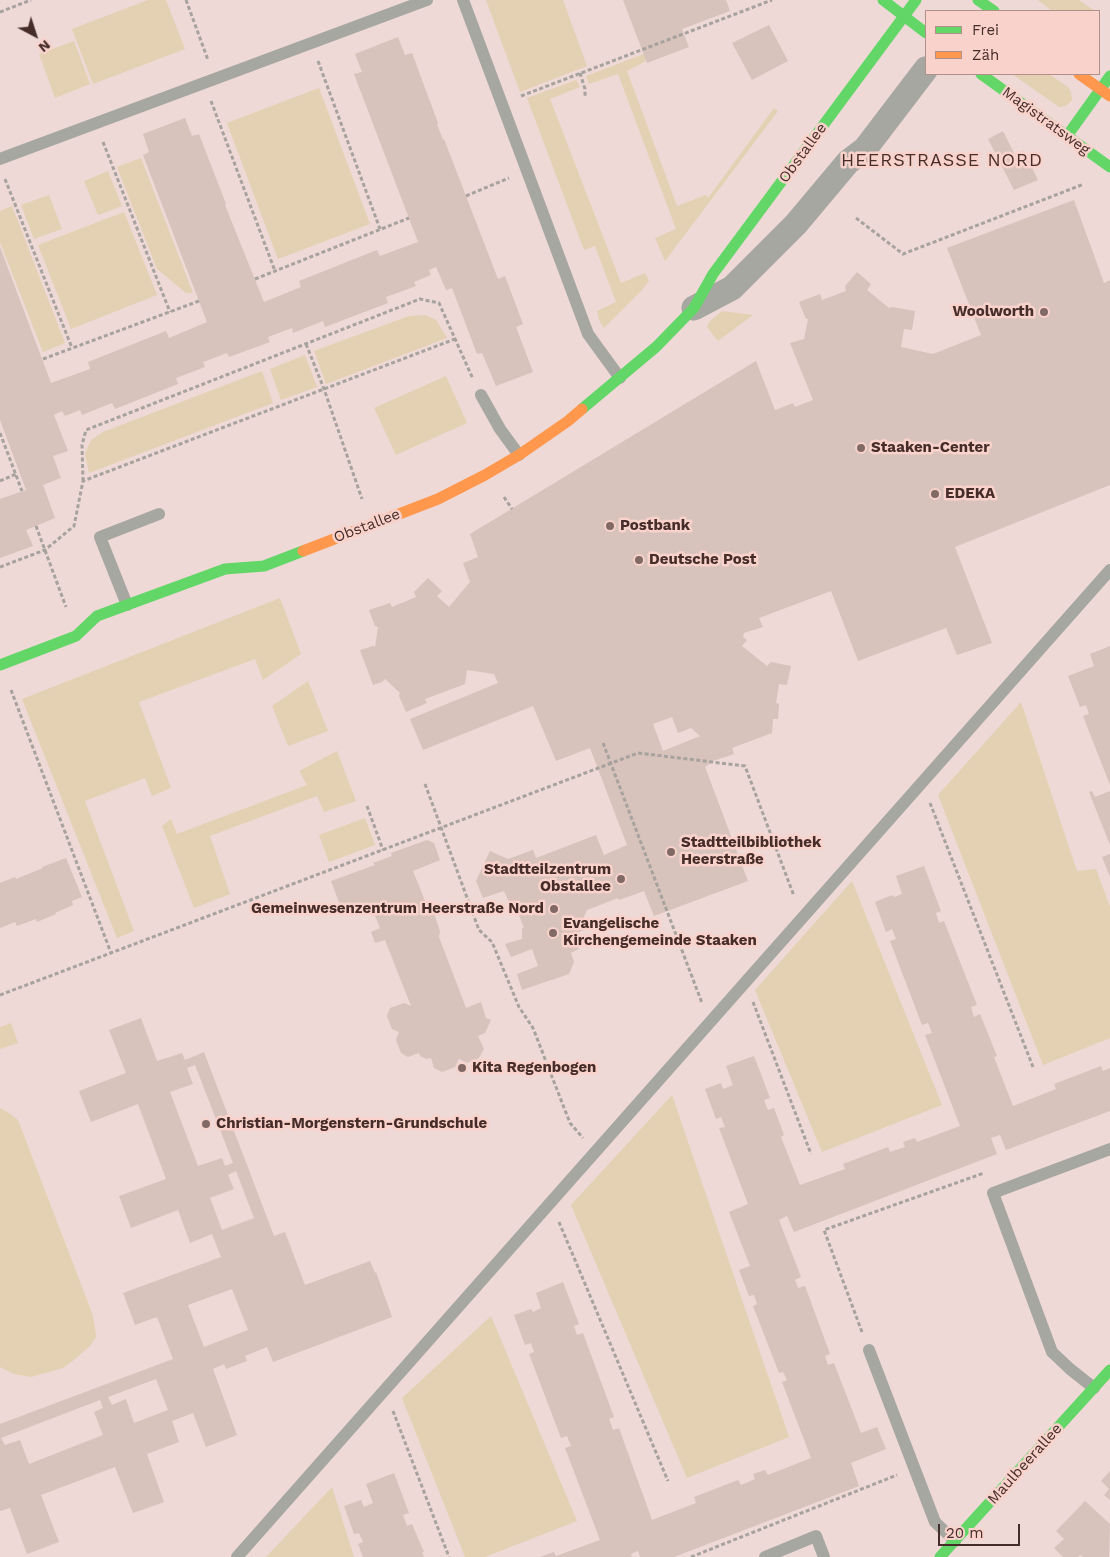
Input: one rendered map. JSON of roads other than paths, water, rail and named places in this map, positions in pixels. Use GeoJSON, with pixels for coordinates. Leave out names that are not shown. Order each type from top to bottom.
{"type":"FeatureCollection","features":[{"type":"Feature","properties":{"kind":"street"},"geometry":{"type":"LineString","coordinates":[[883,0],[925,31]]}},
{"type":"Feature","properties":{"kind":"street","name":"Obstallee"},"geometry":{"type":"LineString","coordinates":[[1,665],[76,636],[97,616],[225,569],[264,566],[438,499],[519,455],[568,421],[656,347],[694,308],[713,274],[916,0]]}},
{"type":"Feature","properties":{"kind":"street"},"geometry":{"type":"LineString","coordinates":[[979,0],[993,10]]}},
{"type":"Feature","properties":{"kind":"street","name":"Obstallee"},"geometry":{"type":"LineString","coordinates":[[694,308],[732,288],[796,224],[848,162],[865,148],[925,70]]}},
{"type":"Feature","properties":{"kind":"street","name":"Magistratsweg"},"geometry":{"type":"LineString","coordinates":[[982,75],[1110,168]]}},
{"type":"Feature","properties":{"kind":"street"},"geometry":{"type":"LineString","coordinates":[[1080,75],[1110,96]]}},
{"type":"Feature","properties":{"kind":"street"},"geometry":{"type":"LineString","coordinates":[[1066,136],[1110,76]]}},
{"type":"Feature","properties":{"kind":"street","name":"Maulbeerallee"},"geometry":{"type":"LineString","coordinates":[[940,1557],[1110,1370]]}},
{"type":"Feature","properties":{"kind":"lane"},"geometry":{"type":"LineString","coordinates":[[0,159],[427,0]]}},
{"type":"Feature","properties":{"kind":"lane"},"geometry":{"type":"LineString","coordinates":[[463,0],[588,334],[620,378]]}},
{"type":"Feature","properties":{"kind":"lane"},"geometry":{"type":"LineString","coordinates":[[481,395],[500,429],[519,455]]}},
{"type":"Feature","properties":{"kind":"lane"},"geometry":{"type":"LineString","coordinates":[[127,605],[100,536],[159,514]]}},
{"type":"Feature","properties":{"kind":"lane"},"geometry":{"type":"LineString","coordinates":[[237,1557],[1110,570]]}},
{"type":"Feature","properties":{"kind":"lane"},"geometry":{"type":"LineString","coordinates":[[1094,1388],[1052,1352],[993,1193],[1110,1149]]}},
{"type":"Feature","properties":{"kind":"lane"},"geometry":{"type":"LineString","coordinates":[[869,1350],[935,1522],[954,1542]]}},
{"type":"Feature","properties":{"kind":"lane"},"geometry":{"type":"LineString","coordinates":[[765,1557],[816,1536],[824,1557]]}},
{"type":"Feature","properties":{"kind":"place","name":"Woolworth"},"geometry":{"type":"Point","coordinates":[1044,312]}},
{"type":"Feature","properties":{"kind":"place","name":"Staaken-Center"},"geometry":{"type":"Point","coordinates":[861,448]}},
{"type":"Feature","properties":{"kind":"place","name":"EDEKA"},"geometry":{"type":"Point","coordinates":[935,494]}},
{"type":"Feature","properties":{"kind":"place","name":"Postbank"},"geometry":{"type":"Point","coordinates":[610,526]}},
{"type":"Feature","properties":{"kind":"place","name":"Deutsche Post"},"geometry":{"type":"Point","coordinates":[639,560]}},
{"type":"Feature","properties":{"kind":"place","name":"Stadtteilbibliothek Heerstraße"},"geometry":{"type":"Point","coordinates":[671,852]}},
{"type":"Feature","properties":{"kind":"place","name":"Stadtteilzentrum Obstallee"},"geometry":{"type":"Point","coordinates":[621,879]}},
{"type":"Feature","properties":{"kind":"place","name":"Gemeinwesenzentrum Heerstraße Nord"},"geometry":{"type":"Point","coordinates":[554,909]}},
{"type":"Feature","properties":{"kind":"place","name":"Evangelische Kirchengemeinde Staaken"},"geometry":{"type":"Point","coordinates":[553,933]}},
{"type":"Feature","properties":{"kind":"place","name":"Kita Regenbogen"},"geometry":{"type":"Point","coordinates":[462,1068]}},
{"type":"Feature","properties":{"kind":"place","name":"Christian-Morgenstern-Grundschule"},"geometry":{"type":"Point","coordinates":[206,1124]}},
{"type":"Feature","properties":{"kind":"district","name":"HEERSTRASSE NORD"},"geometry":{"type":"Point","coordinates":[942,161]}}]}
